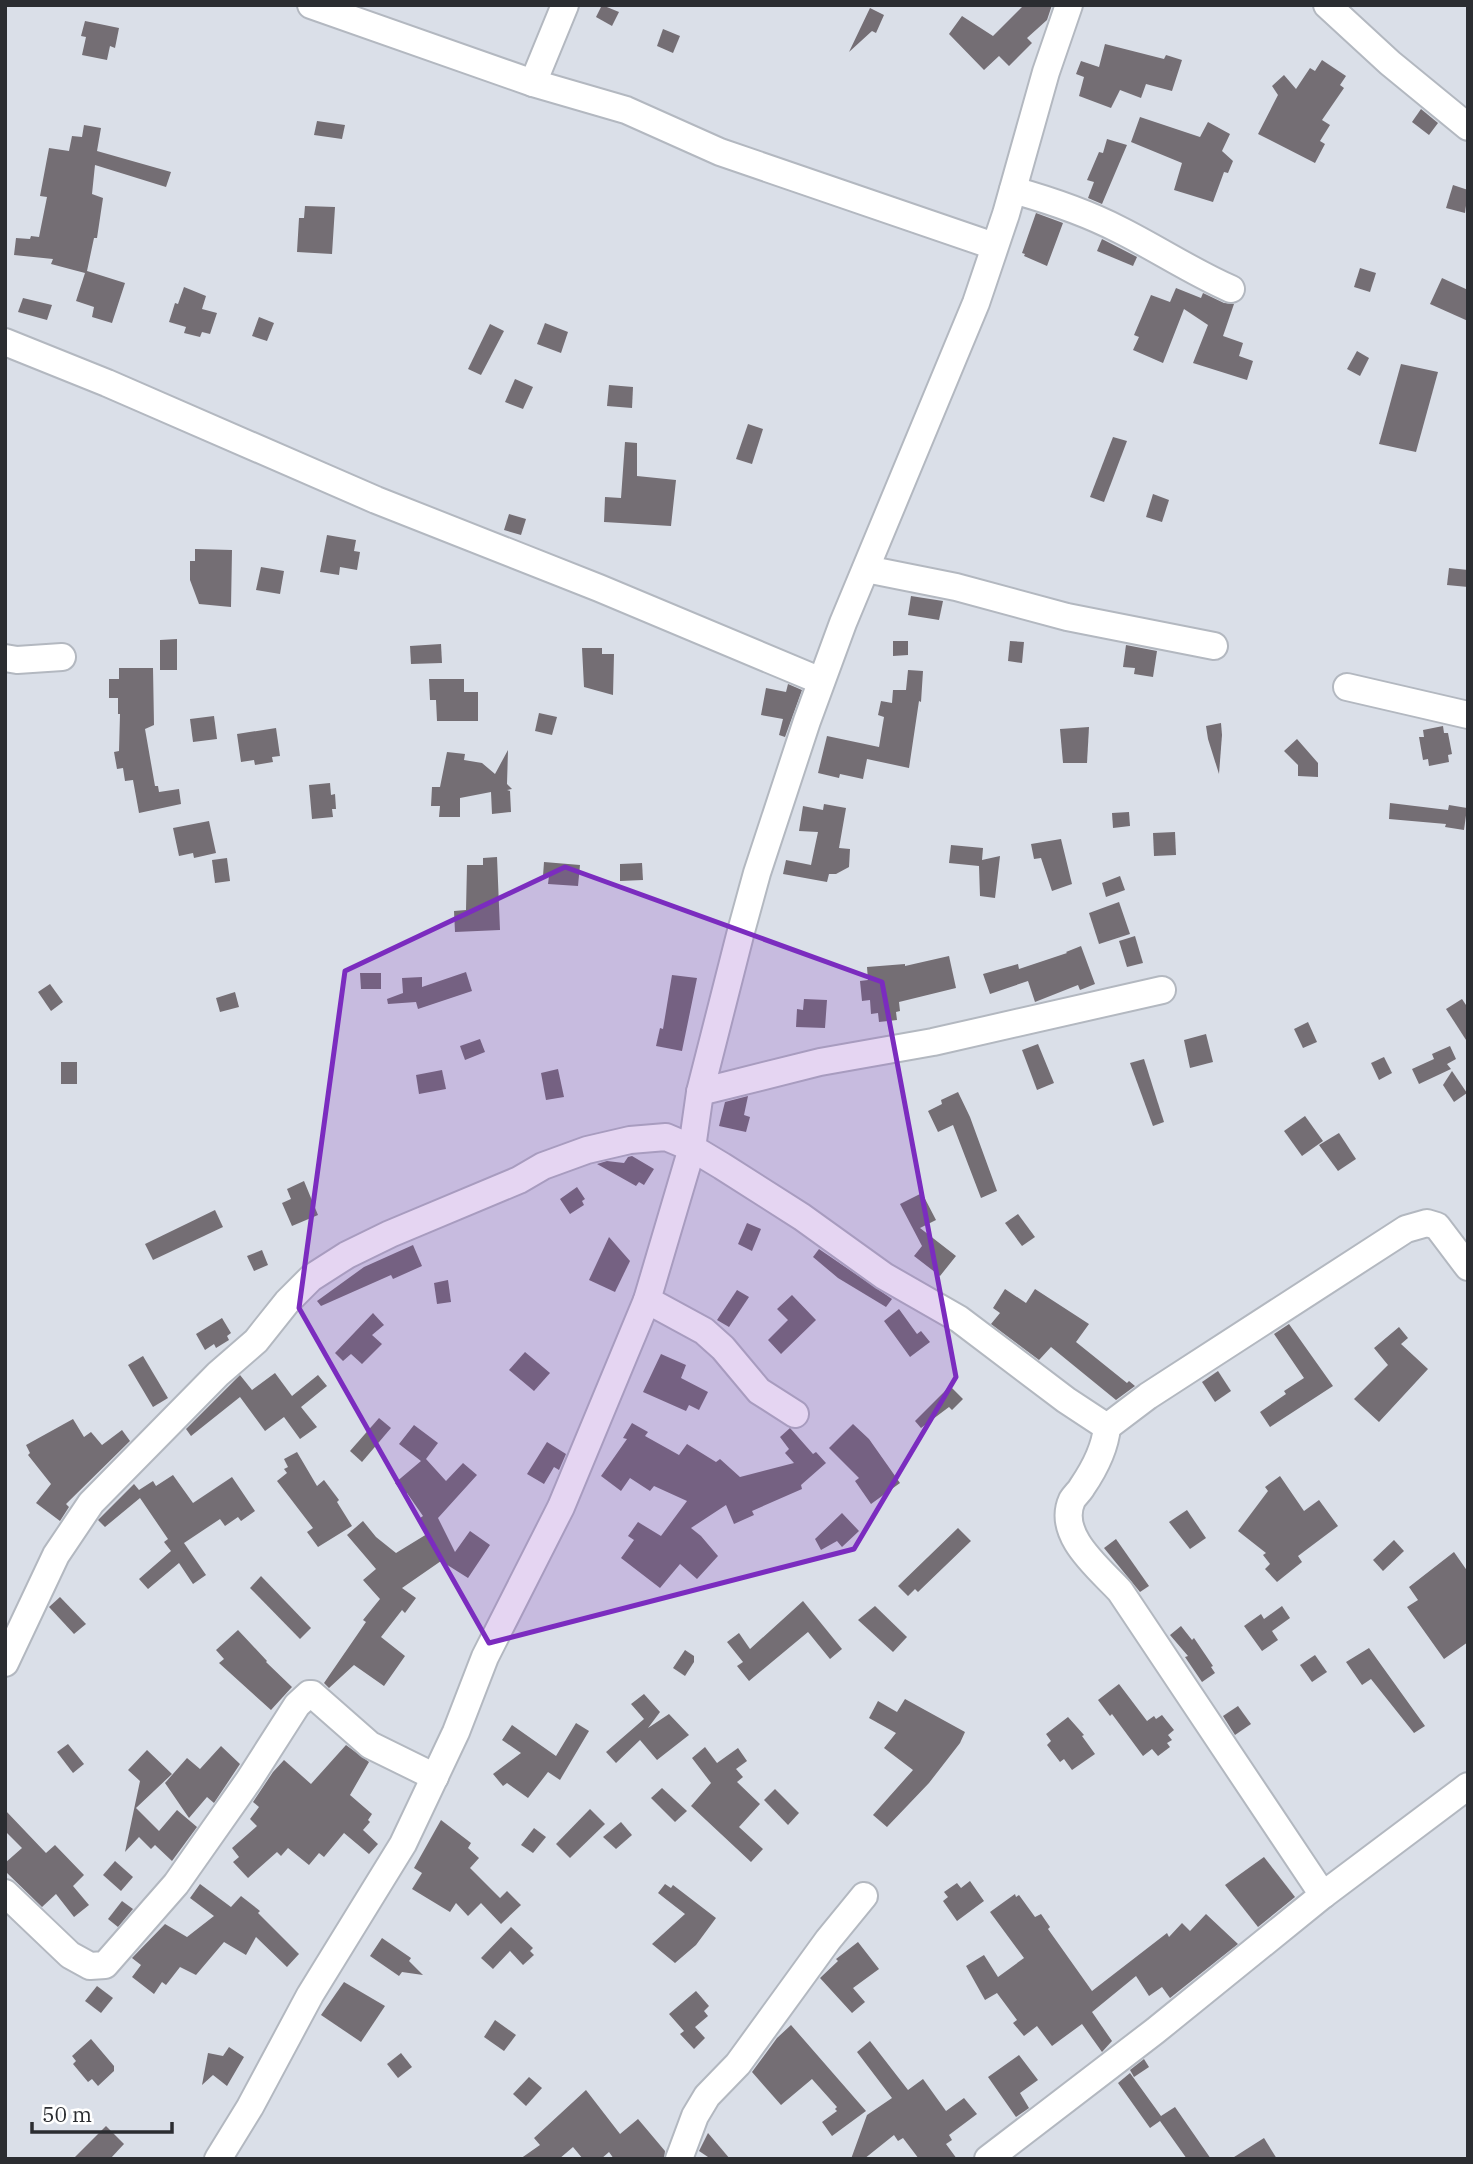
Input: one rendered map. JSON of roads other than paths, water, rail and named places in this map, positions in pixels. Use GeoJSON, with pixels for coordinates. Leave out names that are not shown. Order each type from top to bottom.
{"type":"FeatureCollection","features":[{"type":"Feature","properties":{"kind":"street"},"geometry":{"type":"LineString","coordinates":[[311,5],[533,83],[626,110],[720,152],[994,246]]}},
{"type":"Feature","properties":{"kind":"street"},"geometry":{"type":"LineString","coordinates":[[533,83],[565,5]]}},
{"type":"Feature","properties":{"kind":"street"},"geometry":{"type":"LineString","coordinates":[[218,2159],[250,2107],[310,1995],[402,1844],[435,1777],[485,1657],[561,1507],[647,1300],[692,1148],[700,1091],[757,873],[821,681],[976,303],[1069,5]]}},
{"type":"Feature","properties":{"kind":"street"},"geometry":{"type":"LineString","coordinates":[[1327,5],[1468,127]]}},
{"type":"Feature","properties":{"kind":"street"},"geometry":{"type":"LineString","coordinates":[[1013,190],[1038,197],[1119,230],[1231,289]]}},
{"type":"Feature","properties":{"kind":"street"},"geometry":{"type":"LineString","coordinates":[[5,342],[107,383],[376,500],[599,588],[821,681]]}},
{"type":"Feature","properties":{"kind":"street"},"geometry":{"type":"LineString","coordinates":[[866,569],[956,587],[1067,617],[1214,646]]}},
{"type":"Feature","properties":{"kind":"street"},"geometry":{"type":"LineString","coordinates":[[5,657],[17,660],[62,657]]}},
{"type":"Feature","properties":{"kind":"street"},"geometry":{"type":"LineString","coordinates":[[1347,687],[1468,715]]}},
{"type":"Feature","properties":{"kind":"street"},"geometry":{"type":"LineString","coordinates":[[700,1091],[820,1062],[933,1042],[1162,990]]}},
{"type":"Feature","properties":{"kind":"street"},"geometry":{"type":"LineString","coordinates":[[5,1663],[56,1555],[91,1503],[218,1374],[256,1341],[298,1292],[323,1269],[390,1234],[519,1180],[543,1166],[587,1150],[653,1137],[666,1137],[692,1148],[791,1210],[884,1276],[959,1319],[1066,1400],[1107,1427]]}},
{"type":"Feature","properties":{"kind":"street"},"geometry":{"type":"LineString","coordinates":[[1323,1895],[1127,1602],[1085,1552],[1073,1533],[1070,1512],[1072,1500],[1103,1450],[1107,1427],[1148,1396],[1406,1229],[1427,1223],[1437,1226],[1468,1266]]}},
{"type":"Feature","properties":{"kind":"street"},"geometry":{"type":"LineString","coordinates":[[647,1300],[704,1331],[723,1348],[759,1391],[795,1414]]}},
{"type":"Feature","properties":{"kind":"street"},"geometry":{"type":"LineString","coordinates":[[5,1893],[70,1955],[96,1968],[105,1965],[176,1884],[249,1780],[297,1705],[309,1694],[313,1694],[370,1745],[435,1777]]}},
{"type":"Feature","properties":{"kind":"street"},"geometry":{"type":"LineString","coordinates":[[988,2159],[1195,1999],[1323,1895],[1468,1786]]}},
{"type":"Feature","properties":{"kind":"street"},"geometry":{"type":"LineString","coordinates":[[679,2159],[695,2116],[707,2096],[738,2064],[819,1951],[864,1896]]}}]}
